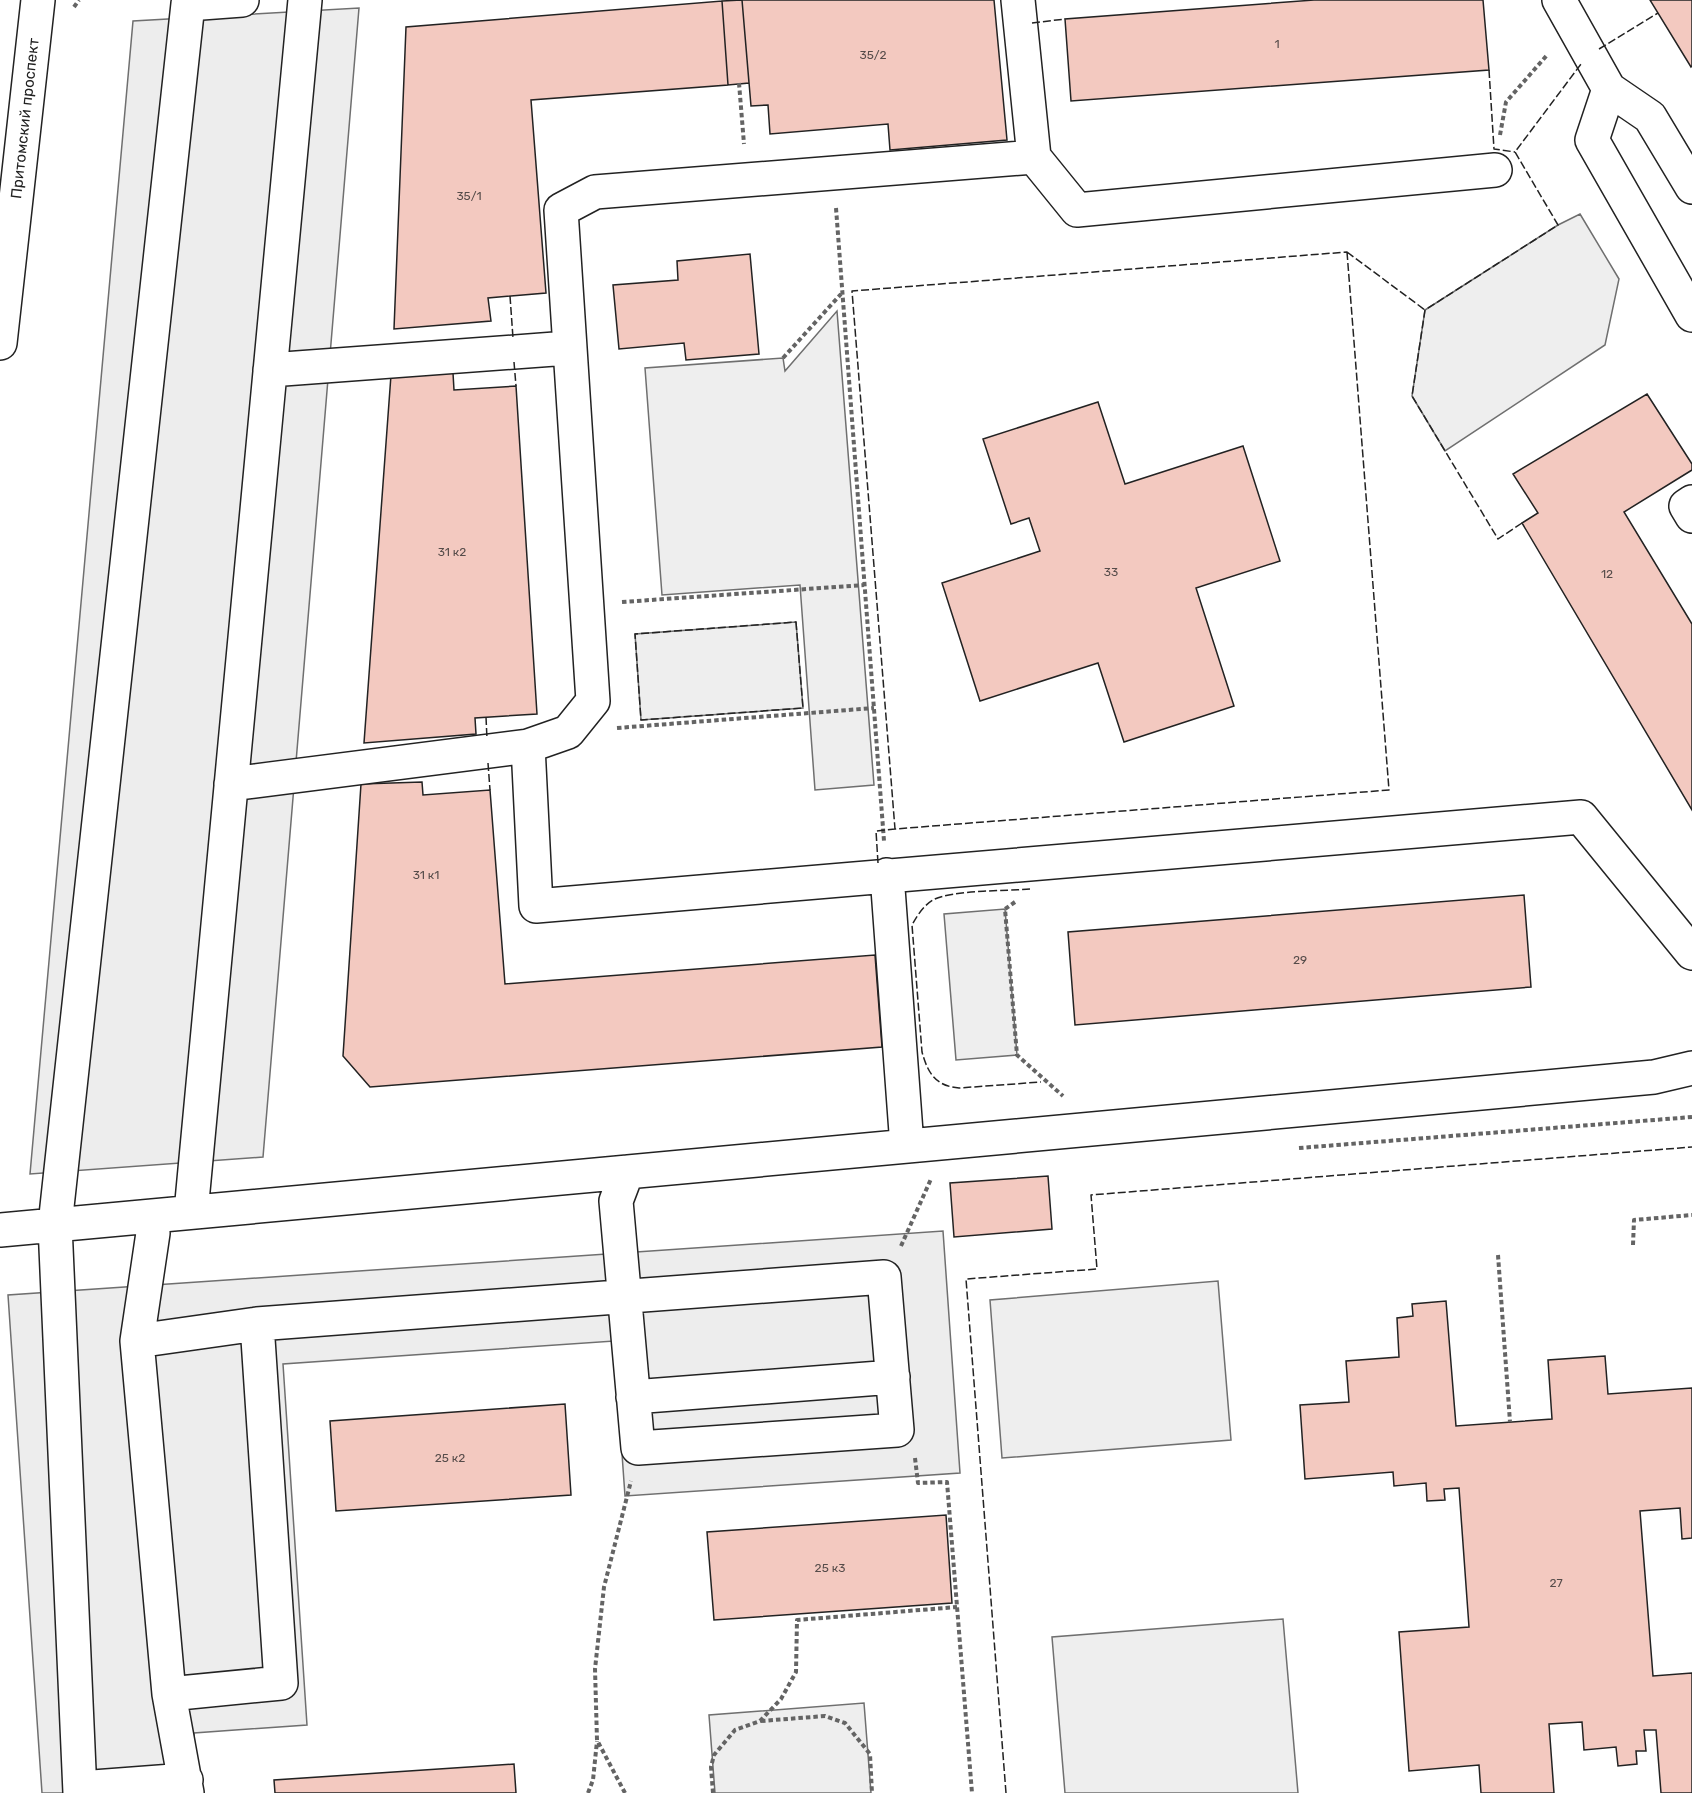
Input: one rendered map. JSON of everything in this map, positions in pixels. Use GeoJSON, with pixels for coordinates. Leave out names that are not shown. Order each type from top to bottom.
{"type":"FeatureCollection","features":[{"type":"Feature","properties":{"kind":"main road","name":"Притомский проспект"},"geometry":{"type":"LineString","coordinates":[[0,343],[38,0]]}},
{"type":"Feature","properties":{"kind":"main road"},"geometry":{"type":"LineString","coordinates":[[152,1216],[153,1233],[137,1341],[169,1694],[187,1787],[80,1790],[55,1225],[188,4],[242,0]]}},
{"type":"Feature","properties":{"kind":"main road"},"geometry":{"type":"LineString","coordinates":[[191,1212],[305,0]]}},
{"type":"Feature","properties":{"kind":"main road"},"geometry":{"type":"LineString","coordinates":[[1018,0],[1034,157],[1077,210],[1495,170]]}},
{"type":"Feature","properties":{"kind":"main road"},"geometry":{"type":"LineString","coordinates":[[1566,13],[1609,89],[1650,117],[1692,186]]}},
{"type":"Feature","properties":{"kind":"main road"},"geometry":{"type":"LineString","coordinates":[[1609,89],[1592,140],[1692,315]]}},
{"type":"Feature","properties":{"kind":"main road"},"geometry":{"type":"LineString","coordinates":[[231,784],[528,746],[568,732],[593,701],[568,348],[561,210],[595,192],[1034,157]]}},
{"type":"Feature","properties":{"kind":"main road"},"geometry":{"type":"LineString","coordinates":[[270,369],[568,348]]}},
{"type":"Feature","properties":{"kind":"main road"},"geometry":{"type":"LineString","coordinates":[[1692,502],[1686,506],[1692,516]]}},
{"type":"Feature","properties":{"kind":"main road"},"geometry":{"type":"LineString","coordinates":[[528,746],[537,906],[887,874],[1581,817],[1692,953]]}},
{"type":"Feature","properties":{"kind":"main road"},"geometry":{"type":"LineString","coordinates":[[887,874],[907,1146]]}},
{"type":"Feature","properties":{"kind":"main road"},"geometry":{"type":"LineString","coordinates":[[0,1230],[1654,1077],[1692,1068]]}},
{"type":"Feature","properties":{"kind":"main road"},"geometry":{"type":"LineString","coordinates":[[137,1341],[257,1324],[624,1297],[884,1277],[897,1430],[638,1448],[624,1297],[616,1201],[627,1172]]}},
{"type":"Feature","properties":{"kind":"main road"},"geometry":{"type":"LineString","coordinates":[[169,1694],[281,1683],[257,1324]]}},
{"type":"Feature","properties":{"kind":"main road"},"geometry":{"type":"LineString","coordinates":[[633,1397],[893,1377]]}},
{"type":"Feature","properties":{"kind":"path"},"geometry":{"type":"LineString","coordinates":[[1495,170],[1506,102],[1566,13]]}},
{"type":"Feature","properties":{"kind":"path"},"geometry":{"type":"LineString","coordinates":[[739,83],[747,180]]}},
{"type":"Feature","properties":{"kind":"path"},"geometry":{"type":"LineString","coordinates":[[834,174],[841,294],[887,874]]}},
{"type":"Feature","properties":{"kind":"path"},"geometry":{"type":"LineString","coordinates":[[783,358],[841,294]]}},
{"type":"Feature","properties":{"kind":"path"},"geometry":{"type":"LineString","coordinates":[[586,605],[864,585]]}},
{"type":"Feature","properties":{"kind":"path"},"geometry":{"type":"LineString","coordinates":[[568,732],[874,708]]}},
{"type":"Feature","properties":{"kind":"path"},"geometry":{"type":"LineString","coordinates":[[1024,896],[1005,909],[1017,1055],[1099,1128]]}},
{"type":"Feature","properties":{"kind":"path"},"geometry":{"type":"LineString","coordinates":[[884,1277],[900,1250],[935,1171]]}},
{"type":"Feature","properties":{"kind":"path"},"geometry":{"type":"LineString","coordinates":[[1634,1245],[1634,1220],[1692,1215]]}},
{"type":"Feature","properties":{"kind":"path"},"geometry":{"type":"LineString","coordinates":[[1498,1255],[1510,1422]]}},
{"type":"Feature","properties":{"kind":"path"},"geometry":{"type":"LineString","coordinates":[[897,1430],[900,1460],[916,1458],[918,1484],[947,1482],[972,1793]]}},
{"type":"Feature","properties":{"kind":"path"},"geometry":{"type":"LineString","coordinates":[[588,1793],[593,1780],[597,1740],[595,1669],[604,1587],[638,1448]]}},
{"type":"Feature","properties":{"kind":"path"},"geometry":{"type":"LineString","coordinates":[[760,1721],[781,1699],[796,1672],[797,1620],[957,1607]]}},
{"type":"Feature","properties":{"kind":"path"},"geometry":{"type":"LineString","coordinates":[[713,1793],[711,1767],[714,1755],[735,1730],[760,1721],[825,1716],[845,1723],[870,1754],[872,1793]]}},
{"type":"Feature","properties":{"kind":"path"},"geometry":{"type":"LineString","coordinates":[[597,1740],[625,1793]]}},
{"type":"Feature","properties":{"kind":"shaded area"},"geometry":{"type":"Polygon","coordinates":[[[359,8],[263,1157],[30,1174],[133,21],[359,8]]]}},
{"type":"Feature","properties":{"kind":"shaded area"},"geometry":{"type":"Polygon","coordinates":[[[1580,214],[1619,279],[1605,345],[1445,451],[1412,396],[1425,310],[1558,225],[1580,214]]]}},
{"type":"Feature","properties":{"kind":"shaded area"},"geometry":{"type":"Polygon","coordinates":[[[837,311],[874,785],[815,790],[800,585],[662,595],[645,368],[783,358],[785,371],[837,311]]]}},
{"type":"Feature","properties":{"kind":"shaded area"},"geometry":{"type":"Polygon","coordinates":[[[796,622],[803,708],[641,720],[635,634],[796,622]]]}},
{"type":"Feature","properties":{"kind":"shaded area"},"geometry":{"type":"Polygon","coordinates":[[[1005,909],[1017,1055],[956,1060],[944,914],[1005,909]]]}},
{"type":"Feature","properties":{"kind":"shaded area"},"geometry":{"type":"Polygon","coordinates":[[[943,1231],[960,1473],[625,1496],[614,1341],[283,1364],[307,1725],[194,1733],[197,1793],[42,1793],[8,1295],[943,1231]]]}},
{"type":"Feature","properties":{"kind":"shaded area"},"geometry":{"type":"Polygon","coordinates":[[[1218,1281],[1231,1440],[1002,1458],[990,1300],[1218,1281]]]}},
{"type":"Feature","properties":{"kind":"shaded area"},"geometry":{"type":"Polygon","coordinates":[[[1283,1619],[1298,1793],[1065,1793],[1052,1637],[1283,1619]]]}},
{"type":"Feature","properties":{"kind":"shaded area"},"geometry":{"type":"Polygon","coordinates":[[[864,1703],[871,1793],[715,1793],[709,1715],[864,1703]]]}},
{"type":"Feature","properties":{"kind":"building"},"geometry":{"type":"Polygon","coordinates":[[[742,0],[994,0],[1007,140],[890,150],[888,124],[770,134],[768,105],[751,106],[742,0]]]}},
{"type":"Feature","properties":{"kind":"building"},"geometry":{"type":"Polygon","coordinates":[[[742,0],[749,83],[728,85],[722,1],[742,0]]]}},
{"type":"Feature","properties":{"kind":"building"},"geometry":{"type":"Polygon","coordinates":[[[1314,0],[1483,0],[1489,70],[1071,101],[1065,19],[1314,0]]]}},
{"type":"Feature","properties":{"kind":"building"},"geometry":{"type":"Polygon","coordinates":[[[1650,0],[1692,0],[1691,67],[1650,0]]]}},
{"type":"Feature","properties":{"kind":"building"},"geometry":{"type":"Polygon","coordinates":[[[722,1],[728,85],[531,100],[546,293],[488,298],[491,321],[394,329],[406,27],[722,1]]]}},
{"type":"Feature","properties":{"kind":"building"},"geometry":{"type":"Polygon","coordinates":[[[750,254],[759,354],[686,360],[684,343],[619,349],[613,285],[678,280],[677,261],[750,254]]]}},
{"type":"Feature","properties":{"kind":"building"},"geometry":{"type":"Polygon","coordinates":[[[453,373],[454,390],[516,386],[537,714],[475,718],[476,734],[364,743],[391,375],[453,373]]]}},
{"type":"Feature","properties":{"kind":"building"},"geometry":{"type":"Polygon","coordinates":[[[1647,394],[1692,464],[1692,470],[1624,512],[1692,624],[1692,810],[1522,523],[1538,513],[1513,474],[1647,394]]]}},
{"type":"Feature","properties":{"kind":"building"},"geometry":{"type":"Polygon","coordinates":[[[1098,402],[1125,484],[1243,446],[1280,561],[1196,588],[1234,706],[1124,742],[1098,663],[980,701],[942,583],[1040,551],[1029,518],[1011,524],[983,439],[1098,402]]]}},
{"type":"Feature","properties":{"kind":"building"},"geometry":{"type":"Polygon","coordinates":[[[422,782],[423,795],[490,790],[505,984],[875,955],[882,1047],[370,1087],[343,1056],[361,784],[422,782]]]}},
{"type":"Feature","properties":{"kind":"building"},"geometry":{"type":"Polygon","coordinates":[[[1524,895],[1531,987],[1075,1025],[1068,932],[1524,895]]]}},
{"type":"Feature","properties":{"kind":"building"},"geometry":{"type":"Polygon","coordinates":[[[1048,1176],[1052,1229],[954,1237],[950,1183],[1048,1176]]]}},
{"type":"Feature","properties":{"kind":"building"},"geometry":{"type":"Polygon","coordinates":[[[1446,1301],[1456,1426],[1552,1419],[1548,1360],[1605,1356],[1608,1394],[1692,1388],[1692,1538],[1682,1539],[1680,1508],[1640,1511],[1653,1676],[1692,1673],[1692,1793],[1661,1793],[1656,1730],[1644,1730],[1646,1751],[1636,1751],[1637,1764],[1618,1766],[1616,1747],[1584,1750],[1582,1722],[1549,1724],[1554,1793],[1481,1793],[1479,1765],[1409,1771],[1399,1632],[1469,1627],[1459,1488],[1444,1489],[1445,1500],[1427,1501],[1426,1483],[1394,1486],[1393,1472],[1305,1479],[1300,1405],[1349,1402],[1346,1361],[1399,1357],[1397,1318],[1413,1316],[1412,1304],[1446,1301]]]}},
{"type":"Feature","properties":{"kind":"building"},"geometry":{"type":"Polygon","coordinates":[[[565,1404],[571,1495],[336,1511],[330,1421],[565,1404]]]}},
{"type":"Feature","properties":{"kind":"building"},"geometry":{"type":"Polygon","coordinates":[[[946,1515],[952,1603],[714,1620],[707,1532],[946,1515]]]}},
{"type":"Feature","properties":{"kind":"building"},"geometry":{"type":"Polygon","coordinates":[[[514,1764],[516,1793],[275,1793],[274,1780],[514,1764]]]}},
{"type":"Feature","properties":{"kind":"fence"},"geometry":{"type":"LineString","coordinates":[[1599,49],[1658,13]]}},
{"type":"Feature","properties":{"kind":"fence"},"geometry":{"type":"LineString","coordinates":[[1032,23],[1065,19]]}},
{"type":"Feature","properties":{"kind":"fence"},"geometry":{"type":"LineString","coordinates":[[1522,523],[1498,539],[1412,396],[1425,310],[1558,225],[1515,152],[1581,64]]}},
{"type":"Feature","properties":{"kind":"fence"},"geometry":{"type":"LineString","coordinates":[[1489,70],[1494,149],[1515,152]]}},
{"type":"Feature","properties":{"kind":"fence"},"geometry":{"type":"LineString","coordinates":[[1347,252],[1389,790],[895,829],[852,291],[1347,252]]}},
{"type":"Feature","properties":{"kind":"fence"},"geometry":{"type":"LineString","coordinates":[[1347,252],[1425,310]]}},
{"type":"Feature","properties":{"kind":"fence"},"geometry":{"type":"LineString","coordinates":[[510,296],[513,338]]}},
{"type":"Feature","properties":{"kind":"fence"},"geometry":{"type":"LineString","coordinates":[[514,362],[516,386]]}},
{"type":"Feature","properties":{"kind":"fence"},"geometry":{"type":"LineString","coordinates":[[796,622],[803,708],[641,720],[635,634],[796,622]]}},
{"type":"Feature","properties":{"kind":"fence"},"geometry":{"type":"LineString","coordinates":[[486,717],[487,739]]}},
{"type":"Feature","properties":{"kind":"fence"},"geometry":{"type":"LineString","coordinates":[[488,763],[490,790]]}},
{"type":"Feature","properties":{"kind":"fence"},"geometry":{"type":"LineString","coordinates":[[878,863],[876,831],[895,829]]}},
{"type":"Feature","properties":{"kind":"fence"},"geometry":{"type":"LineString","coordinates":[[1030,889],[952,894],[941,897],[926,905],[912,925],[922,1052],[934,1078],[944,1085],[959,1088],[1041,1082]]}},
{"type":"Feature","properties":{"kind":"fence"},"geometry":{"type":"LineString","coordinates":[[1006,1793],[966,1279],[1097,1269],[1091,1195],[1692,1147]]}}]}
